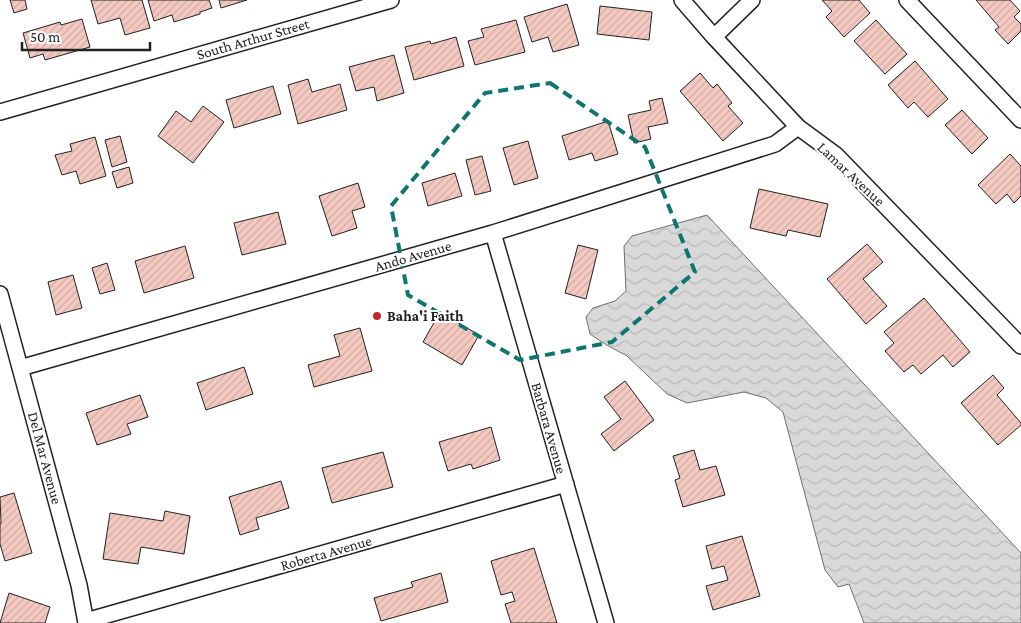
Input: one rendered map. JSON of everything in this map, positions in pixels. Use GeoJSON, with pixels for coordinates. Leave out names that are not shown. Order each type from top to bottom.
{"type":"FeatureCollection","features":[{"type":"Feature","properties":{"kind":"street","name":"South Arthur Street"},"geometry":{"type":"LineString","coordinates":[[0,112],[391,0]]}},
{"type":"Feature","properties":{"kind":"street","name":"Lamar Avenue"},"geometry":{"type":"LineString","coordinates":[[682,0],[798,127],[836,155],[1021,346]]}},
{"type":"Feature","properties":{"kind":"street"},"geometry":{"type":"LineString","coordinates":[[714,37],[752,0]]}},
{"type":"Feature","properties":{"kind":"street"},"geometry":{"type":"LineString","coordinates":[[907,0],[1021,120]]}},
{"type":"Feature","properties":{"kind":"street","name":"Ando Avenue"},"geometry":{"type":"LineString","coordinates":[[20,368],[493,233],[775,144],[798,127]]}},
{"type":"Feature","properties":{"kind":"street","name":"Barbara Avenue"},"geometry":{"type":"LineString","coordinates":[[493,233],[606,623]]}},
{"type":"Feature","properties":{"kind":"street","name":"Del Mar Avenue"},"geometry":{"type":"LineString","coordinates":[[0,294],[79,585],[86,622]]}},
{"type":"Feature","properties":{"kind":"street","name":"Roberta Avenue"},"geometry":{"type":"LineString","coordinates":[[86,622],[566,484]]}},
{"type":"Feature","properties":{"kind":"highlighted area"},"geometry":{"type":"Polygon","coordinates":[[[550,83],[645,147],[695,272],[612,342],[520,360],[408,295],[391,206],[485,93],[550,83]]]}},
{"type":"Feature","properties":{"kind":"water"},"geometry":{"type":"Polygon","coordinates":[[[707,215],[1021,553],[1021,623],[864,623],[849,584],[838,587],[825,570],[783,412],[766,398],[744,392],[687,403],[667,394],[627,356],[590,334],[586,317],[593,308],[615,301],[626,291],[624,246],[632,236],[707,215]]]}},
{"type":"Feature","properties":{"kind":"building"},"geometry":{"type":"Polygon","coordinates":[[[10,0],[25,0],[27,9],[14,13],[10,0]]]}},
{"type":"Feature","properties":{"kind":"building"},"geometry":{"type":"Polygon","coordinates":[[[91,0],[142,0],[150,28],[125,35],[120,18],[98,24],[91,0]]]}},
{"type":"Feature","properties":{"kind":"building"},"geometry":{"type":"Polygon","coordinates":[[[148,0],[209,0],[212,8],[174,22],[172,15],[154,21],[148,0]]]}},
{"type":"Feature","properties":{"kind":"building"},"geometry":{"type":"Polygon","coordinates":[[[219,0],[247,0],[221,8],[219,0]]]}},
{"type":"Feature","properties":{"kind":"building"},"geometry":{"type":"Polygon","coordinates":[[[822,0],[859,0],[870,13],[844,37],[826,17],[832,11],[822,0]]]}},
{"type":"Feature","properties":{"kind":"building"},"geometry":{"type":"Polygon","coordinates":[[[976,0],[1010,0],[1020,11],[1014,17],[1021,24],[1021,31],[1008,44],[995,30],[999,27],[976,0]]]}},
{"type":"Feature","properties":{"kind":"building"},"geometry":{"type":"Polygon","coordinates":[[[567,4],[579,45],[553,52],[548,37],[532,42],[524,17],[567,4]]]}},
{"type":"Feature","properties":{"kind":"building"},"geometry":{"type":"Polygon","coordinates":[[[600,6],[652,12],[649,40],[597,34],[600,6]]]}},
{"type":"Feature","properties":{"kind":"building"},"geometry":{"type":"Polygon","coordinates":[[[82,19],[90,47],[45,60],[43,54],[30,58],[23,33],[60,22],[61,25],[82,19]]]}},
{"type":"Feature","properties":{"kind":"building"},"geometry":{"type":"Polygon","coordinates":[[[516,20],[525,52],[475,65],[468,41],[484,37],[481,29],[516,20]]]}},
{"type":"Feature","properties":{"kind":"building"},"geometry":{"type":"Polygon","coordinates":[[[876,20],[907,54],[885,74],[854,41],[876,20]]]}},
{"type":"Feature","properties":{"kind":"building"},"geometry":{"type":"Polygon","coordinates":[[[456,37],[464,66],[414,80],[405,47],[430,41],[431,44],[456,37]]]}},
{"type":"Feature","properties":{"kind":"building"},"geometry":{"type":"Polygon","coordinates":[[[394,55],[404,93],[377,101],[374,87],[356,91],[349,67],[394,55]]]}},
{"type":"Feature","properties":{"kind":"building"},"geometry":{"type":"Polygon","coordinates":[[[915,61],[948,99],[928,117],[914,102],[908,108],[888,85],[915,61]]]}},
{"type":"Feature","properties":{"kind":"building"},"geometry":{"type":"Polygon","coordinates":[[[700,73],[713,88],[717,84],[732,103],[728,106],[743,123],[723,141],[680,91],[700,73]]]}},
{"type":"Feature","properties":{"kind":"building"},"geometry":{"type":"Polygon","coordinates":[[[308,79],[312,92],[340,84],[347,110],[298,124],[288,85],[308,79]]]}},
{"type":"Feature","properties":{"kind":"building"},"geometry":{"type":"Polygon","coordinates":[[[273,86],[281,114],[234,128],[226,100],[273,86]]]}},
{"type":"Feature","properties":{"kind":"building"},"geometry":{"type":"Polygon","coordinates":[[[662,98],[668,123],[648,127],[651,139],[634,143],[628,115],[651,110],[649,101],[662,98]]]}},
{"type":"Feature","properties":{"kind":"building"},"geometry":{"type":"Polygon","coordinates":[[[203,106],[224,122],[193,163],[158,136],[176,111],[191,122],[203,106]]]}},
{"type":"Feature","properties":{"kind":"building"},"geometry":{"type":"Polygon","coordinates":[[[962,110],[988,138],[972,154],[945,125],[962,110]]]}},
{"type":"Feature","properties":{"kind":"building"},"geometry":{"type":"Polygon","coordinates":[[[608,121],[618,154],[595,161],[592,153],[569,160],[562,136],[608,121]]]}},
{"type":"Feature","properties":{"kind":"building"},"geometry":{"type":"Polygon","coordinates":[[[120,136],[127,162],[112,167],[105,140],[120,136]]]}},
{"type":"Feature","properties":{"kind":"building"},"geometry":{"type":"Polygon","coordinates":[[[95,137],[106,176],[80,184],[76,171],[62,175],[55,155],[72,151],[70,144],[95,137]]]}},
{"type":"Feature","properties":{"kind":"building"},"geometry":{"type":"Polygon","coordinates":[[[528,141],[538,178],[514,185],[503,148],[528,141]]]}},
{"type":"Feature","properties":{"kind":"building"},"geometry":{"type":"Polygon","coordinates":[[[1010,154],[1021,166],[1021,196],[1014,203],[1007,194],[996,204],[978,185],[1010,154]]]}},
{"type":"Feature","properties":{"kind":"building"},"geometry":{"type":"Polygon","coordinates":[[[482,156],[491,191],[475,195],[466,160],[482,156]]]}},
{"type":"Feature","properties":{"kind":"building"},"geometry":{"type":"Polygon","coordinates":[[[129,167],[133,183],[117,188],[112,172],[129,167]]]}},
{"type":"Feature","properties":{"kind":"building"},"geometry":{"type":"Polygon","coordinates":[[[455,173],[462,196],[428,206],[422,183],[455,173]]]}},
{"type":"Feature","properties":{"kind":"building"},"geometry":{"type":"Polygon","coordinates":[[[358,183],[365,207],[352,211],[357,228],[332,236],[319,196],[358,183]]]}},
{"type":"Feature","properties":{"kind":"building"},"geometry":{"type":"Polygon","coordinates":[[[759,189],[828,204],[820,237],[788,230],[786,236],[750,228],[759,189]]]}},
{"type":"Feature","properties":{"kind":"building"},"geometry":{"type":"Polygon","coordinates":[[[278,212],[286,244],[242,255],[234,223],[278,212]]]}},
{"type":"Feature","properties":{"kind":"building"},"geometry":{"type":"Polygon","coordinates":[[[867,244],[883,262],[863,279],[887,306],[866,324],[827,279],[867,244]]]}},
{"type":"Feature","properties":{"kind":"building"},"geometry":{"type":"Polygon","coordinates":[[[578,245],[598,250],[586,299],[565,293],[578,245]]]}},
{"type":"Feature","properties":{"kind":"building"},"geometry":{"type":"Polygon","coordinates":[[[185,246],[194,278],[144,293],[135,261],[185,246]]]}},
{"type":"Feature","properties":{"kind":"building"},"geometry":{"type":"Polygon","coordinates":[[[107,263],[115,290],[100,294],[92,268],[107,263]]]}},
{"type":"Feature","properties":{"kind":"building"},"geometry":{"type":"Polygon","coordinates":[[[73,275],[82,308],[56,315],[48,282],[73,275]]]}},
{"type":"Feature","properties":{"kind":"building"},"geometry":{"type":"Polygon","coordinates":[[[924,298],[970,352],[953,367],[943,355],[921,374],[913,365],[904,372],[885,351],[894,343],[884,332],[924,298]]]}},
{"type":"Feature","properties":{"kind":"building"},"geometry":{"type":"Polygon","coordinates":[[[440,312],[479,335],[462,365],[423,342],[440,312]]]}},
{"type":"Feature","properties":{"kind":"building"},"geometry":{"type":"Polygon","coordinates":[[[360,328],[372,371],[314,387],[308,365],[340,356],[334,335],[360,328]]]}},
{"type":"Feature","properties":{"kind":"building"},"geometry":{"type":"Polygon","coordinates":[[[244,367],[253,394],[206,410],[197,383],[244,367]]]}},
{"type":"Feature","properties":{"kind":"building"},"geometry":{"type":"Polygon","coordinates":[[[993,375],[1004,388],[997,395],[1021,423],[998,445],[961,403],[993,375]]]}},
{"type":"Feature","properties":{"kind":"building"},"geometry":{"type":"Polygon","coordinates":[[[625,381],[654,420],[614,451],[601,434],[621,419],[604,397],[625,381]]]}},
{"type":"Feature","properties":{"kind":"building"},"geometry":{"type":"Polygon","coordinates":[[[140,395],[148,417],[127,424],[131,434],[97,445],[86,413],[140,395]]]}},
{"type":"Feature","properties":{"kind":"building"},"geometry":{"type":"Polygon","coordinates":[[[491,427],[500,460],[473,469],[471,464],[448,471],[439,442],[491,427]]]}},
{"type":"Feature","properties":{"kind":"building"},"geometry":{"type":"Polygon","coordinates":[[[694,450],[700,470],[716,466],[725,495],[683,507],[675,480],[680,478],[673,456],[694,450]]]}},
{"type":"Feature","properties":{"kind":"building"},"geometry":{"type":"Polygon","coordinates":[[[383,452],[393,487],[332,503],[322,468],[383,452]]]}},
{"type":"Feature","properties":{"kind":"building"},"geometry":{"type":"Polygon","coordinates":[[[281,481],[289,508],[256,518],[259,529],[240,535],[229,497],[281,481]]]}},
{"type":"Feature","properties":{"kind":"building"},"geometry":{"type":"Polygon","coordinates":[[[14,493],[32,553],[5,561],[0,544],[0,497],[14,493]]]}},
{"type":"Feature","properties":{"kind":"building"},"geometry":{"type":"Polygon","coordinates":[[[165,511],[190,516],[184,554],[141,547],[138,564],[103,559],[110,513],[163,521],[165,511]]]}},
{"type":"Feature","properties":{"kind":"building"},"geometry":{"type":"Polygon","coordinates":[[[742,536],[760,596],[713,610],[706,586],[728,580],[724,566],[712,569],[706,546],[742,536]]]}},
{"type":"Feature","properties":{"kind":"building"},"geometry":{"type":"Polygon","coordinates":[[[534,548],[557,623],[511,623],[505,604],[515,601],[512,592],[501,595],[491,561],[534,548]]]}},
{"type":"Feature","properties":{"kind":"building"},"geometry":{"type":"Polygon","coordinates":[[[441,573],[448,602],[381,621],[374,598],[413,587],[411,582],[441,573]]]}},
{"type":"Feature","properties":{"kind":"building"},"geometry":{"type":"Polygon","coordinates":[[[9,593],[50,607],[45,623],[0,623],[9,593]]]}},
{"type":"Feature","properties":{"kind":"place","name":"Baha'i Faith"},"geometry":{"type":"Point","coordinates":[377,316]}}]}
